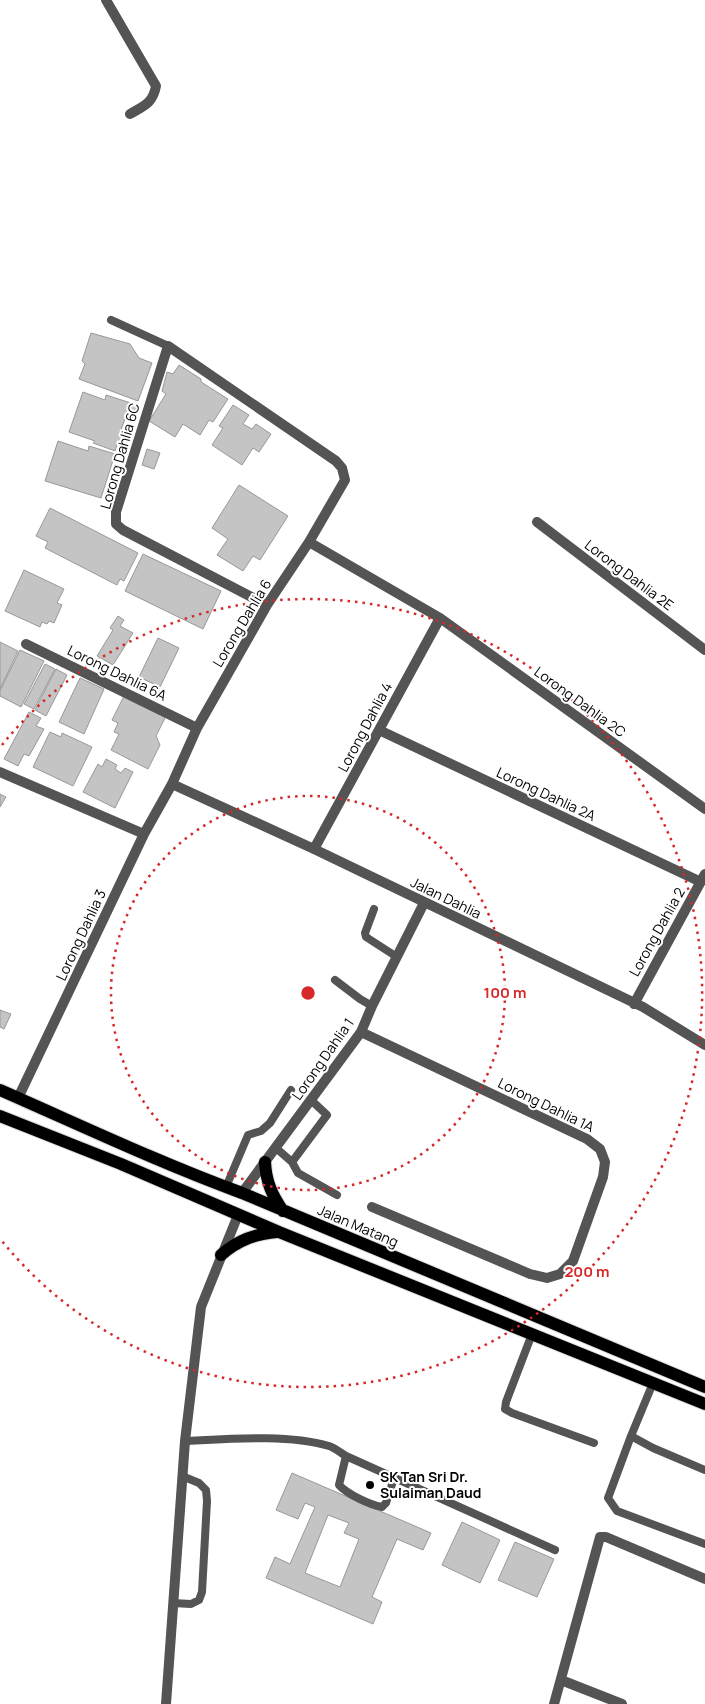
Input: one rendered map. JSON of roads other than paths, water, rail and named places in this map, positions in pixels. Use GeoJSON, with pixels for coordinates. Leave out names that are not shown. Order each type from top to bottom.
{"type":"FeatureCollection","features":[{"type":"Feature","properties":{"kind":"main road","name":"Jalan Matang"},"geometry":{"type":"LineString","coordinates":[[0,1090],[114,1142],[242,1193],[705,1387]]}},
{"type":"Feature","properties":{"kind":"main road"},"geometry":{"type":"LineString","coordinates":[[0,1116],[121,1164],[279,1232],[705,1404]]}},
{"type":"Feature","properties":{"kind":"main road"},"geometry":{"type":"LineString","coordinates":[[266,1162],[268,1184],[272,1195],[283,1211]]}},
{"type":"Feature","properties":{"kind":"main road"},"geometry":{"type":"LineString","coordinates":[[209,1181],[238,1198],[240,1209],[238,1215]]}},
{"type":"Feature","properties":{"kind":"main road"},"geometry":{"type":"LineString","coordinates":[[221,1255],[232,1245],[244,1239],[258,1234],[279,1232]]}},
{"type":"Feature","properties":{"kind":"street"},"geometry":{"type":"LineString","coordinates":[[106,0],[156,86],[155,95],[147,104],[130,114]]}},
{"type":"Feature","properties":{"kind":"street","name":"Lorong Dahlia 6"},"geometry":{"type":"LineString","coordinates":[[168,346],[336,461],[342,468],[345,480],[309,542],[267,605],[197,728],[172,784]]}},
{"type":"Feature","properties":{"kind":"street","name":"Lorong Dahlia 6C"},"geometry":{"type":"LineString","coordinates":[[168,346],[116,512],[116,524],[123,530],[267,605]]}},
{"type":"Feature","properties":{"kind":"street","name":"Lorong Dahlia 2E"},"geometry":{"type":"LineString","coordinates":[[537,522],[705,650]]}},
{"type":"Feature","properties":{"kind":"street","name":"Lorong Dahlia 2C"},"geometry":{"type":"LineString","coordinates":[[309,542],[440,618],[705,809]]}},
{"type":"Feature","properties":{"kind":"street","name":"Lorong Dahlia 4"},"geometry":{"type":"LineString","coordinates":[[314,850],[440,618]]}},
{"type":"Feature","properties":{"kind":"street","name":"Lorong Dahlia 6A"},"geometry":{"type":"LineString","coordinates":[[26,644],[197,728]]}},
{"type":"Feature","properties":{"kind":"street","name":"Lorong Dahlia 2A"},"geometry":{"type":"LineString","coordinates":[[379,730],[703,878]]}},
{"type":"Feature","properties":{"kind":"street"},"geometry":{"type":"LineString","coordinates":[[0,772],[144,834]]}},
{"type":"Feature","properties":{"kind":"street","name":"Lorong Dahlia 3"},"geometry":{"type":"LineString","coordinates":[[18,1098],[144,834],[172,784]]}},
{"type":"Feature","properties":{"kind":"street","name":"Jalan Dahlia"},"geometry":{"type":"LineString","coordinates":[[172,784],[634,1004],[705,1045]]}},
{"type":"Feature","properties":{"kind":"street","name":"Lorong Dahlia 2"},"geometry":{"type":"LineString","coordinates":[[634,1004],[703,878]]}},
{"type":"Feature","properties":{"kind":"street","name":"Lorong Dahlia 1"},"geometry":{"type":"LineString","coordinates":[[242,1193],[361,1032],[372,1006],[424,903]]}},
{"type":"Feature","properties":{"kind":"street","name":"Lorong Dahlia 1A"},"geometry":{"type":"LineString","coordinates":[[361,1032],[587,1139],[600,1148],[605,1162],[603,1177],[572,1261],[560,1274],[547,1278],[530,1274],[372,1207]]}},
{"type":"Feature","properties":{"kind":"street"},"geometry":{"type":"LineString","coordinates":[[166,1704],[185,1441],[201,1307],[238,1215]]}},
{"type":"Feature","properties":{"kind":"street"},"geometry":{"type":"LineString","coordinates":[[554,1704],[600,1536],[705,1579]]}},
{"type":"Feature","properties":{"kind":"street"},"geometry":{"type":"LineString","coordinates":[[561,1680],[622,1704]]}},
{"type":"Feature","properties":{"kind":"lane"},"geometry":{"type":"LineString","coordinates":[[112,320],[168,346]]}},
{"type":"Feature","properties":{"kind":"lane"},"geometry":{"type":"LineString","coordinates":[[374,908],[365,933],[366,937],[397,957]]}},
{"type":"Feature","properties":{"kind":"lane"},"geometry":{"type":"LineString","coordinates":[[335,980],[372,1006]]}},
{"type":"Feature","properties":{"kind":"lane"},"geometry":{"type":"LineString","coordinates":[[226,1187],[248,1135],[261,1131],[270,1123],[291,1090]]}},
{"type":"Feature","properties":{"kind":"lane"},"geometry":{"type":"LineString","coordinates":[[292,1162],[327,1115],[311,1100]]}},
{"type":"Feature","properties":{"kind":"lane"},"geometry":{"type":"LineString","coordinates":[[276,1148],[292,1162],[298,1173],[336,1195]]}},
{"type":"Feature","properties":{"kind":"lane"},"geometry":{"type":"LineString","coordinates":[[532,1334],[505,1409],[594,1443]]}},
{"type":"Feature","properties":{"kind":"lane"},"geometry":{"type":"LineString","coordinates":[[654,1383],[631,1436],[608,1498],[617,1511],[705,1544]]}},
{"type":"Feature","properties":{"kind":"lane"},"geometry":{"type":"LineString","coordinates":[[631,1436],[653,1448],[705,1470]]}},
{"type":"Feature","properties":{"kind":"lane"},"geometry":{"type":"LineString","coordinates":[[185,1441],[253,1439],[309,1442],[331,1447],[346,1456],[555,1550]]}},
{"type":"Feature","properties":{"kind":"lane"},"geometry":{"type":"LineString","coordinates":[[346,1456],[339,1485],[347,1492],[376,1506],[382,1507],[386,1503],[394,1478]]}},
{"type":"Feature","properties":{"kind":"lane"},"geometry":{"type":"LineString","coordinates":[[173,1603],[191,1604],[199,1600],[202,1592],[206,1490],[199,1483],[182,1476]]}},
{"type":"Feature","properties":{"kind":"place","name":"SK Tan Sri Dr. Sulaiman Daud"},"geometry":{"type":"Point","coordinates":[370,1485]}}]}
